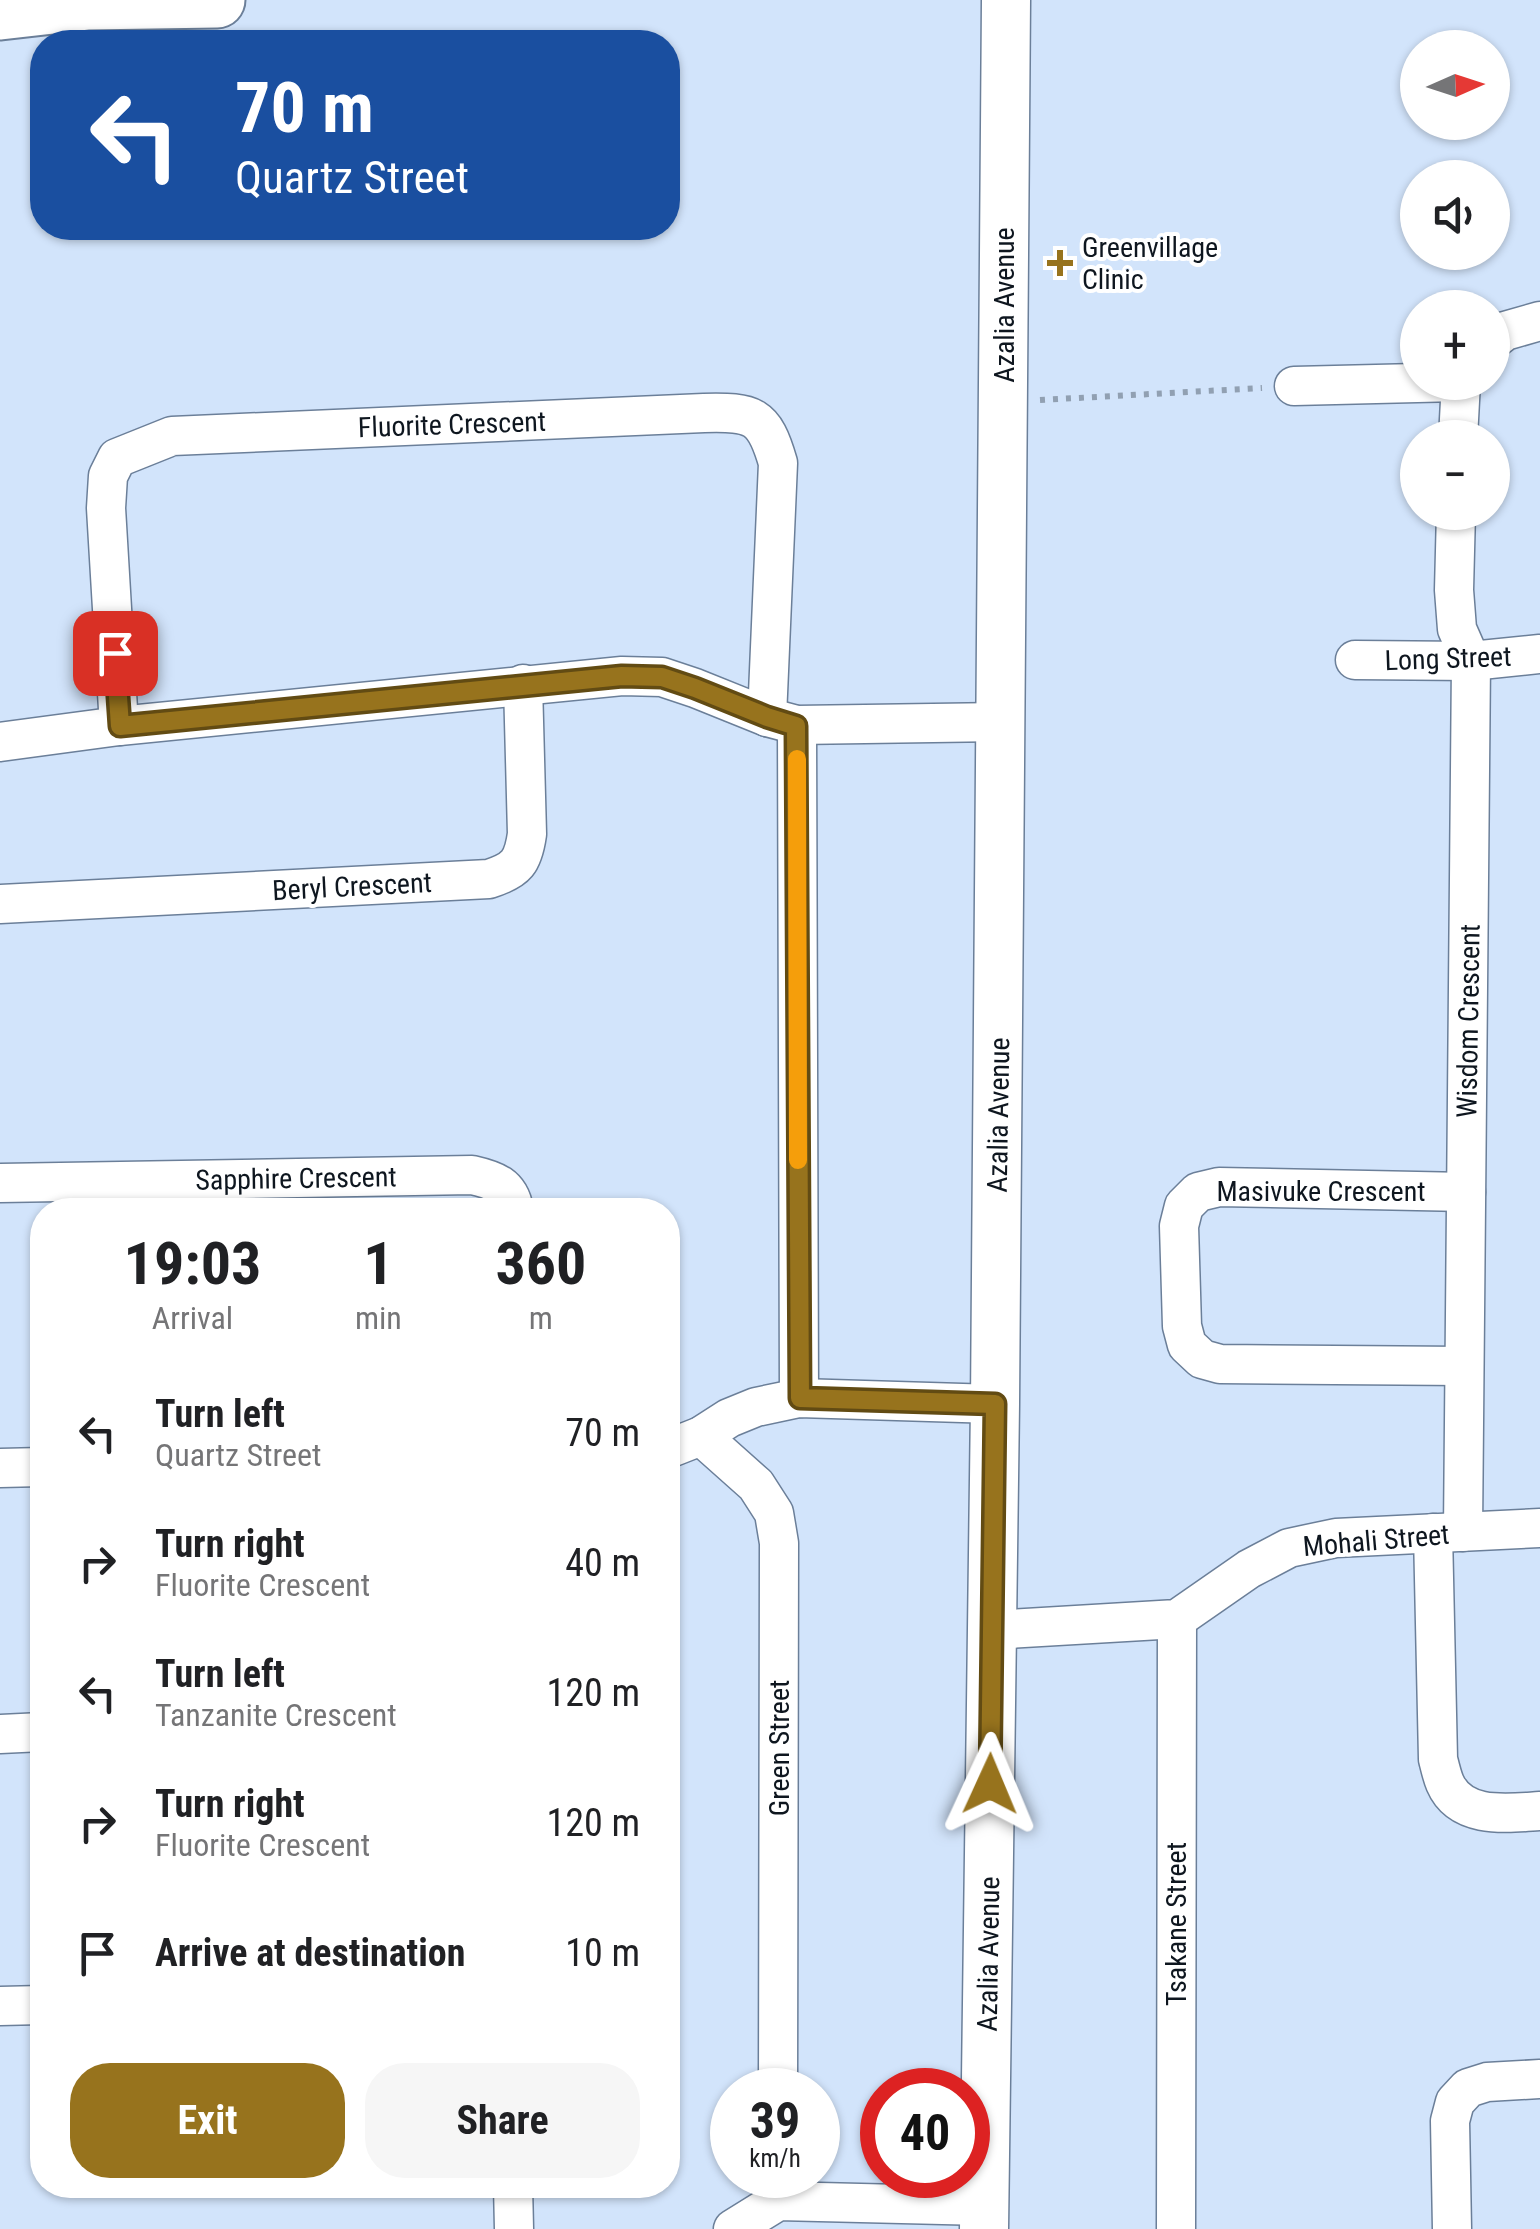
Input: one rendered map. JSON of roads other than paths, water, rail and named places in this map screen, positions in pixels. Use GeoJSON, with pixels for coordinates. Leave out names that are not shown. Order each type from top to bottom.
{"type":"FeatureCollection","features":[{"type":"Feature","properties":{"kind":"main road"},"geometry":{"type":"LineString","coordinates":[[0,12],[93,1],[216,0]]}},
{"type":"Feature","properties":{"kind":"street","name":"Azalia Avenue"},"geometry":{"type":"LineString","coordinates":[[984,2218],[1006,0]]}},
{"type":"Feature","properties":{"kind":"street"},"geometry":{"type":"LineString","coordinates":[[1510,330],[1540,321]]}},
{"type":"Feature","properties":{"kind":"street"},"geometry":{"type":"LineString","coordinates":[[1294,386],[1400,383]]}},
{"type":"Feature","properties":{"kind":"street","name":"Fluorite Crescent"},"geometry":{"type":"LineString","coordinates":[[120,726],[106,508],[108,476],[117,458],[172,436],[717,412],[754,418],[770,433],[778,463],[800,1398]]}},
{"type":"Feature","properties":{"kind":"street","name":"Wisdom Crescent"},"geometry":{"type":"LineString","coordinates":[[1456,530],[1456,629],[1471,661],[1464,1366],[1448,1533],[1438,1760],[1446,1787],[1467,1807],[1495,1814],[1540,1811]]}},
{"type":"Feature","properties":{"kind":"street","name":"Long Street"},"geometry":{"type":"LineString","coordinates":[[1355,660],[1471,661],[1540,654]]}},
{"type":"Feature","properties":{"kind":"street"},"geometry":{"type":"LineString","coordinates":[[0,742],[120,726],[622,676],[662,677],[782,721],[1001,722]]}},
{"type":"Feature","properties":{"kind":"street","name":"Beryl Crescent"},"geometry":{"type":"LineString","coordinates":[[0,904],[489,879],[510,872],[524,856],[527,834],[523,684]]}},
{"type":"Feature","properties":{"kind":"street","name":"Sapphire Crescent"},"geometry":{"type":"LineString","coordinates":[[0,1183],[472,1175],[495,1180],[512,1198]]}},
{"type":"Feature","properties":{"kind":"street","name":"Masivuke Crescent"},"geometry":{"type":"LineString","coordinates":[[1464,1366],[1220,1364],[1202,1358],[1187,1345],[1182,1326],[1179,1226],[1184,1206],[1198,1192],[1219,1187],[1466,1192]]}},
{"type":"Feature","properties":{"kind":"street"},"geometry":{"type":"LineString","coordinates":[[684,1442],[756,1407],[800,1398],[995,1404]]}},
{"type":"Feature","properties":{"kind":"street","name":"Green Street"},"geometry":{"type":"LineString","coordinates":[[684,1442],[756,1486],[774,1513],[780,1543],[778,2068]]}},
{"type":"Feature","properties":{"kind":"street"},"geometry":{"type":"LineString","coordinates":[[0,1468],[30,1467]]}},
{"type":"Feature","properties":{"kind":"street","name":"Mohali Street"},"geometry":{"type":"LineString","coordinates":[[1177,1619],[1249,1568],[1289,1548],[1336,1538],[1540,1528]]}},
{"type":"Feature","properties":{"kind":"street"},"geometry":{"type":"LineString","coordinates":[[992,1630],[1177,1619]]}},
{"type":"Feature","properties":{"kind":"street","name":"Tsakane Street"},"geometry":{"type":"LineString","coordinates":[[1176,2229],[1177,1619]]}},
{"type":"Feature","properties":{"kind":"street"},"geometry":{"type":"LineString","coordinates":[[0,1734],[30,1733]]}},
{"type":"Feature","properties":{"kind":"street"},"geometry":{"type":"LineString","coordinates":[[0,2006],[30,2005]]}},
{"type":"Feature","properties":{"kind":"street"},"geometry":{"type":"LineString","coordinates":[[1452,2229],[1450,2121],[1454,2102],[1468,2088],[1487,2082],[1540,2079]]}},
{"type":"Feature","properties":{"kind":"street"},"geometry":{"type":"LineString","coordinates":[[840,2197],[984,2218]]}},
{"type":"Feature","properties":{"kind":"street"},"geometry":{"type":"LineString","coordinates":[[513,2198],[514,2229]]}},
{"type":"Feature","properties":{"kind":"street"},"geometry":{"type":"LineString","coordinates":[[733,2229],[767,2198]]}},
{"type":"Feature","properties":{"kind":"place","name":"Greenvillage Clinic"},"geometry":{"type":"Point","coordinates":[1060,263]}}]}
